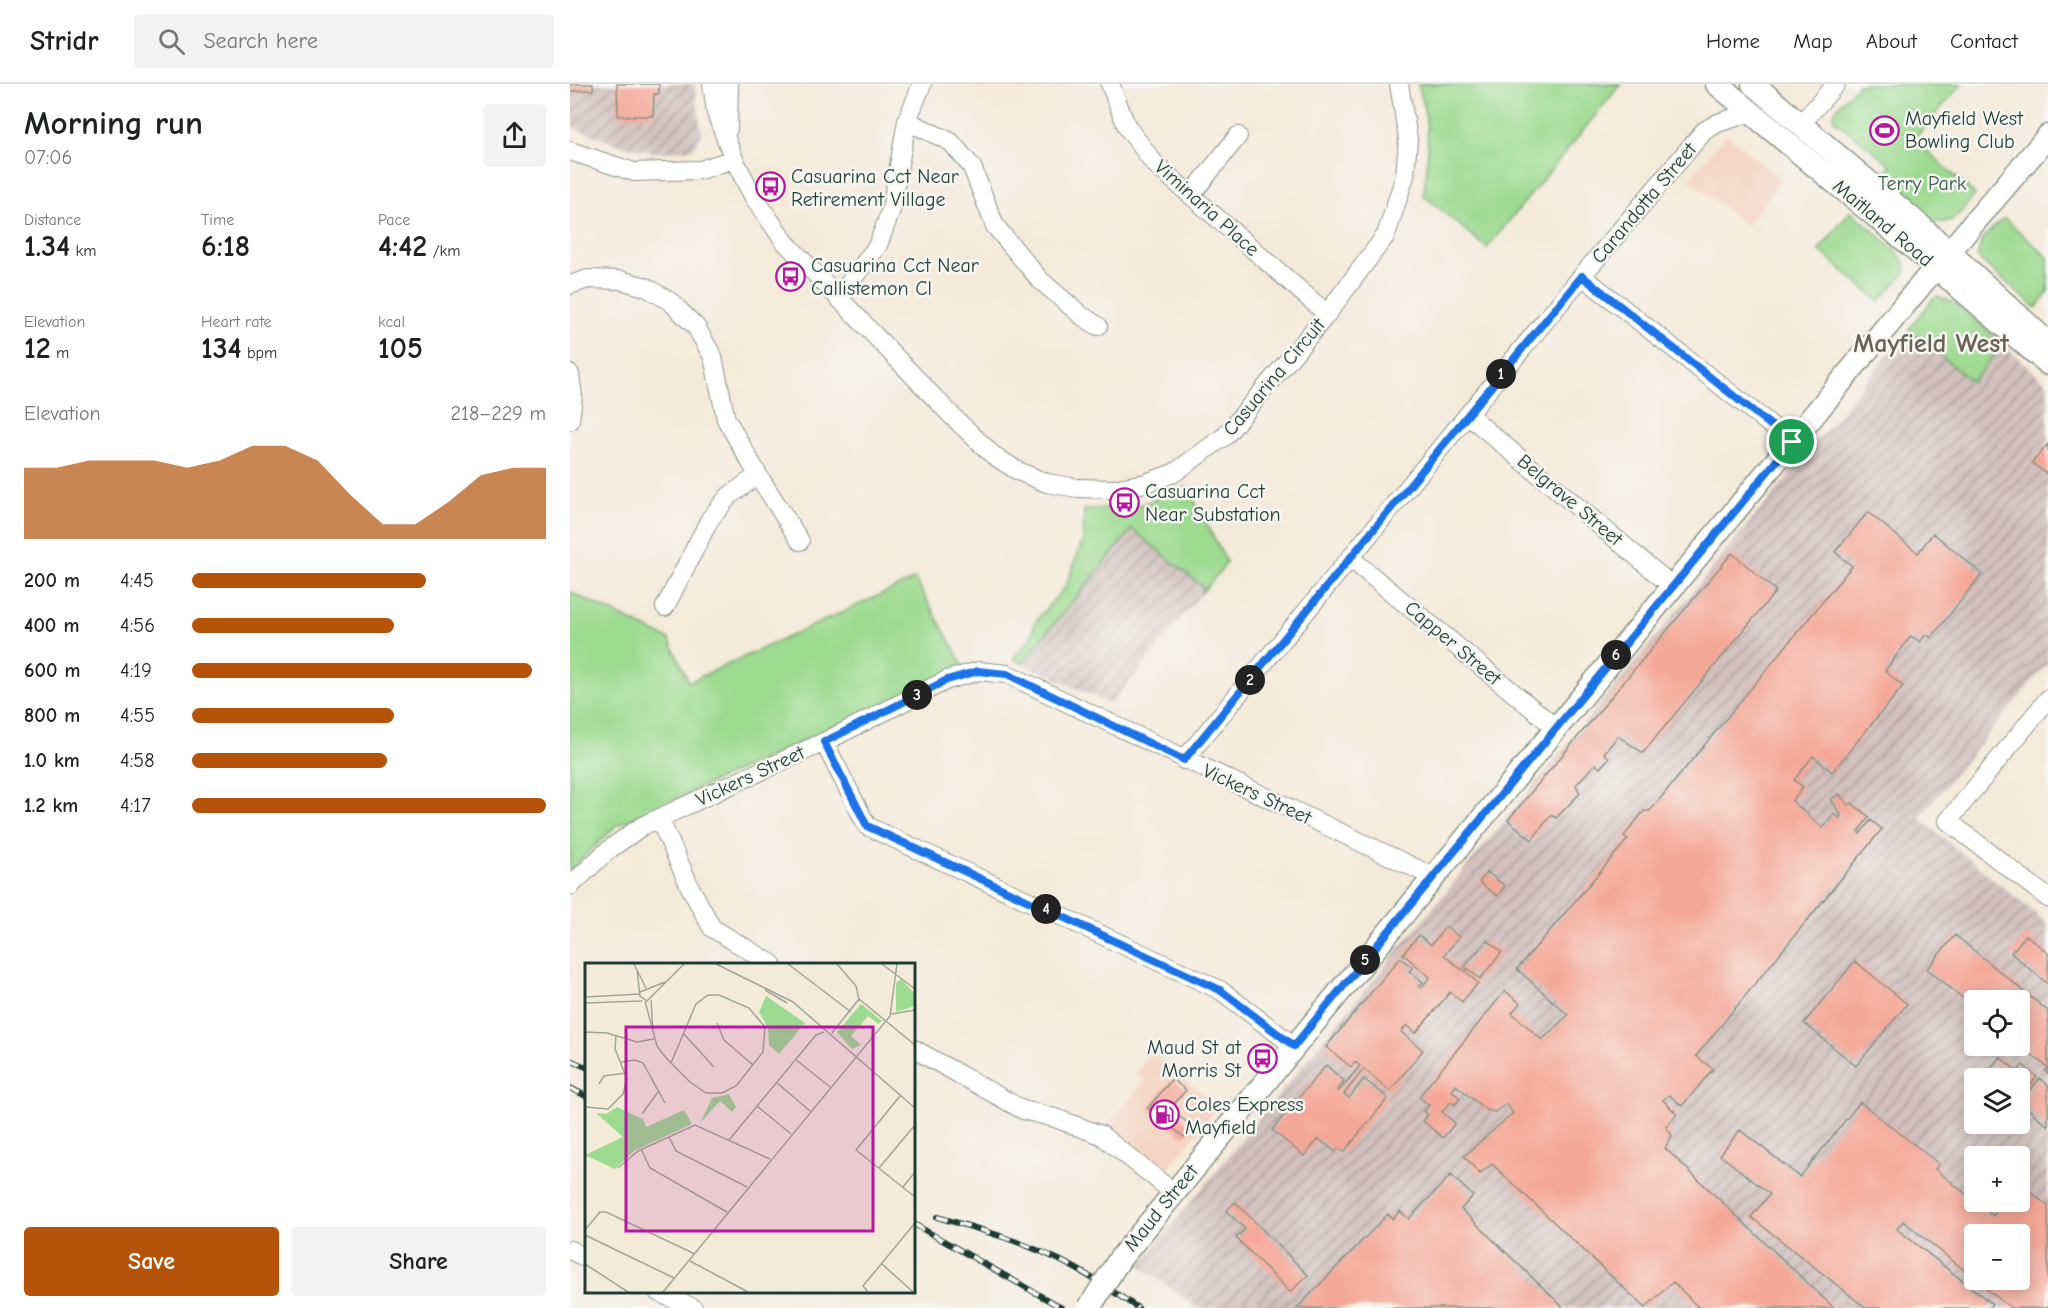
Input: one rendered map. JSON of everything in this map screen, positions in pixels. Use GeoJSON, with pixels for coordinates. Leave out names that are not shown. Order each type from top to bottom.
{"type":"FeatureCollection","features":[{"type":"Feature","properties":{"kind":"main road","name":"Maitland Road"},"geometry":{"type":"LineString","coordinates":[[1717,84],[2048,343]]}},
{"type":"Feature","properties":{"kind":"main road","name":"Maitland Road"},"geometry":{"type":"LineString","coordinates":[[1753,84],[1801,124],[2048,364]]}},
{"type":"Feature","properties":{"kind":"main road","name":"Maud Street"},"geometry":{"type":"LineString","coordinates":[[1089,1308],[1119,1260],[1173,1192],[1942,259],[2048,136]]}},
{"type":"Feature","properties":{"kind":"street","name":"Casuarina Circuit"},"geometry":{"type":"LineString","coordinates":[[712,84],[716,113],[731,152],[753,196],[785,242],[838,298],[993,455],[1018,471],[1047,483],[1101,489],[1146,483],[1174,473],[1226,436],[1327,314],[1386,235],[1406,176],[1407,139],[1399,84]]}},
{"type":"Feature","properties":{"kind":"street","name":"Casuarina Circuit"},"geometry":{"type":"LineString","coordinates":[[729,84],[731,152]]}},
{"type":"Feature","properties":{"kind":"street"},"geometry":{"type":"LineString","coordinates":[[838,298],[878,245],[891,210],[907,121],[922,84]]}},
{"type":"Feature","properties":{"kind":"street","name":"Viminaria Place"},"geometry":{"type":"LineString","coordinates":[[1110,84],[1127,127],[1154,163],[1327,314]]}},
{"type":"Feature","properties":{"kind":"street"},"geometry":{"type":"LineString","coordinates":[[1801,124],[1836,84]]}},
{"type":"Feature","properties":{"kind":"street","name":"Carandotta Street"},"geometry":{"type":"LineString","coordinates":[[1184,760],[1704,131],[1718,123],[1752,112]]}},
{"type":"Feature","properties":{"kind":"street"},"geometry":{"type":"LineString","coordinates":[[907,121],[951,142],[972,167],[995,226],[1040,280],[1082,316],[1098,326]]}},
{"type":"Feature","properties":{"kind":"street"},"geometry":{"type":"LineString","coordinates":[[1191,195],[1238,136]]}},
{"type":"Feature","properties":{"kind":"street"},"geometry":{"type":"LineString","coordinates":[[570,151],[634,172],[700,171],[731,152]]}},
{"type":"Feature","properties":{"kind":"street"},"geometry":{"type":"LineString","coordinates":[[1582,276],[1792,442]]}},
{"type":"Feature","properties":{"kind":"street"},"geometry":{"type":"LineString","coordinates":[[570,285],[588,279],[620,280],[646,287],[671,302],[696,327],[713,357],[726,419],[800,541]]}},
{"type":"Feature","properties":{"kind":"street"},"geometry":{"type":"LineString","coordinates":[[570,374],[573,396],[570,420]]}},
{"type":"Feature","properties":{"kind":"street","name":"Belgrave Street"},"geometry":{"type":"LineString","coordinates":[[1468,415],[1672,586]]}},
{"type":"Feature","properties":{"kind":"street"},"geometry":{"type":"LineString","coordinates":[[665,608],[710,519],[729,496],[758,475]]}},
{"type":"Feature","properties":{"kind":"street","name":"Capper Street"},"geometry":{"type":"LineString","coordinates":[[1350,558],[1556,728]]}},
{"type":"Feature","properties":{"kind":"street","name":"Vickers Street"},"geometry":{"type":"LineString","coordinates":[[570,886],[607,851],[642,826],[824,742],[947,680],[978,671],[1007,674],[1434,877]]}},
{"type":"Feature","properties":{"kind":"street"},"geometry":{"type":"LineString","coordinates":[[2048,699],[1948,821],[2048,898]]}},
{"type":"Feature","properties":{"kind":"street"},"geometry":{"type":"LineString","coordinates":[[824,742],[867,826],[1220,990],[1294,1046]]}},
{"type":"Feature","properties":{"kind":"street"},"geometry":{"type":"LineString","coordinates":[[659,818],[691,889],[712,928],[770,963]]}},
{"type":"Feature","properties":{"kind":"street"},"geometry":{"type":"LineString","coordinates":[[915,1050],[1023,1110],[1055,1118],[1101,1135],[1173,1192]]}},
{"type":"Feature","properties":{"kind":"street"},"geometry":{"type":"LineString","coordinates":[[570,1250],[585,1258]]}},
{"type":"Feature","properties":{"kind":"street"},"geometry":{"type":"LineString","coordinates":[[660,1293],[693,1308]]}},
{"type":"Feature","properties":{"kind":"shaded area"},"geometry":{"type":"Polygon","coordinates":[[[570,84],[694,84],[702,135],[692,149],[656,153],[616,144],[570,126],[570,84]]]}},
{"type":"Feature","properties":{"kind":"shaded area"},"geometry":{"type":"Polygon","coordinates":[[[1726,134],[1782,180],[1746,226],[1689,179],[1726,134]]]}},
{"type":"Feature","properties":{"kind":"shaded area"},"geometry":{"type":"Polygon","coordinates":[[[1909,329],[1972,381],[2003,345],[2048,384],[2048,662],[1919,818],[2048,924],[2048,1308],[1197,1308],[1139,1265],[1909,329]]]}},
{"type":"Feature","properties":{"kind":"shaded area"},"geometry":{"type":"Polygon","coordinates":[[[1132,529],[1203,587],[1201,594],[1111,704],[1022,663],[1132,529]]]}},
{"type":"Feature","properties":{"kind":"shaded area","name":"Coles Express Mayfield"},"geometry":{"type":"Polygon","coordinates":[[[1152,1052],[1218,1107],[1170,1166],[1164,1167],[1109,1123],[1144,1081],[1135,1073],[1152,1052]]]}},
{"type":"Feature","properties":{"kind":"green space"},"geometry":{"type":"Polygon","coordinates":[[[1418,84],[1621,84],[1487,248],[1423,195],[1428,139],[1425,111],[1418,84]]]}},
{"type":"Feature","properties":{"kind":"green space"},"geometry":{"type":"Polygon","coordinates":[[[1858,84],[1962,84],[1914,139],[1975,194],[1956,217],[1944,222],[1923,217],[1876,183],[1891,165],[1833,119],[1835,110],[1858,84]]]}},
{"type":"Feature","properties":{"kind":"green space","name":"Terry Park"},"geometry":{"type":"Polygon","coordinates":[[[1851,211],[1904,261],[1906,271],[1879,302],[1819,250],[1851,211]]]}},
{"type":"Feature","properties":{"kind":"green space","name":"Terry Park"},"geometry":{"type":"Polygon","coordinates":[[[2004,218],[2048,257],[2048,293],[2036,308],[1978,258],[1983,240],[2004,218]]]}},
{"type":"Feature","properties":{"kind":"green space"},"geometry":{"type":"Polygon","coordinates":[[[1938,297],[1955,304],[2003,345],[1972,382],[1909,329],[1933,299],[1938,297]]]}},
{"type":"Feature","properties":{"kind":"green space"},"geometry":{"type":"Polygon","coordinates":[[[1187,487],[1227,563],[1201,594],[1203,587],[1132,529],[1022,663],[1013,659],[1030,639],[1036,621],[1066,586],[1083,539],[1084,510],[1138,506],[1187,487]]]}},
{"type":"Feature","properties":{"kind":"green space"},"geometry":{"type":"Polygon","coordinates":[[[915,579],[964,668],[616,826],[570,870],[570,592],[669,639],[689,682],[915,579]]]}},
{"type":"Feature","properties":{"kind":"building"},"geometry":{"type":"Polygon","coordinates":[[[570,84],[593,84],[593,90],[570,91],[570,84]]]}},
{"type":"Feature","properties":{"kind":"building"},"geometry":{"type":"Polygon","coordinates":[[[617,84],[659,84],[659,94],[654,94],[653,116],[618,116],[617,84]]]}},
{"type":"Feature","properties":{"kind":"building"},"geometry":{"type":"Polygon","coordinates":[[[2048,444],[2048,475],[2032,463],[2048,444]]]}},
{"type":"Feature","properties":{"kind":"building"},"geometry":{"type":"Polygon","coordinates":[[[1868,512],[1918,553],[1933,533],[1982,574],[1931,638],[1926,634],[1920,642],[1911,636],[1885,671],[1903,686],[1832,772],[1813,756],[1794,780],[1803,787],[1792,801],[1823,828],[1834,814],[1840,818],[1841,815],[1831,799],[1839,794],[1849,805],[1852,803],[1869,817],[1858,832],[1860,834],[1871,820],[1882,829],[1696,1056],[1713,1069],[1682,1106],[1669,1095],[1663,1100],[1677,1114],[1666,1127],[1672,1135],[1665,1148],[1834,1308],[1699,1308],[1673,1282],[1645,1308],[1492,1164],[1480,1174],[1464,1156],[1513,1113],[1506,1104],[1495,1112],[1486,1110],[1456,1085],[1452,1091],[1460,1098],[1455,1105],[1451,1102],[1442,1112],[1455,1123],[1443,1138],[1423,1121],[1428,1115],[1424,1111],[1429,1105],[1420,1098],[1420,1095],[1505,991],[1520,1003],[1512,1013],[1542,1040],[1568,1015],[1517,969],[1628,839],[1624,836],[1644,811],[1650,811],[1852,566],[1835,552],[1868,512]]]}},
{"type":"Feature","properties":{"kind":"building"},"geometry":{"type":"Polygon","coordinates":[[[1732,553],[1776,591],[1643,753],[1618,736],[1604,753],[1609,758],[1600,768],[1595,764],[1576,785],[1580,793],[1556,818],[1551,815],[1532,840],[1508,820],[1732,553]]]}},
{"type":"Feature","properties":{"kind":"building"},"geometry":{"type":"Polygon","coordinates":[[[1487,872],[1505,886],[1497,896],[1479,882],[1487,872]]]}},
{"type":"Feature","properties":{"kind":"building"},"geometry":{"type":"Polygon","coordinates":[[[1446,926],[1459,937],[1444,955],[1462,970],[1487,940],[1502,952],[1480,979],[1467,968],[1465,971],[1478,983],[1462,1002],[1450,992],[1416,1033],[1407,1025],[1401,1032],[1423,1050],[1390,1091],[1364,1069],[1344,1094],[1349,1098],[1364,1079],[1388,1098],[1344,1152],[1338,1148],[1335,1152],[1319,1139],[1304,1156],[1272,1130],[1326,1065],[1344,1081],[1337,1090],[1339,1091],[1360,1066],[1355,1062],[1351,1067],[1326,1047],[1400,958],[1413,968],[1409,971],[1423,982],[1419,986],[1421,988],[1430,977],[1403,954],[1419,935],[1431,945],[1446,926]]]}},
{"type":"Feature","properties":{"kind":"building"},"geometry":{"type":"Polygon","coordinates":[[[1955,935],[2022,990],[1964,990],[1964,999],[1927,969],[1955,935]]]}},
{"type":"Feature","properties":{"kind":"building"},"geometry":{"type":"Polygon","coordinates":[[[2026,935],[2048,953],[2048,984],[2011,953],[2026,935]]]}},
{"type":"Feature","properties":{"kind":"building"},"geometry":{"type":"Polygon","coordinates":[[[1855,961],[1907,1004],[1856,1066],[1804,1023],[1855,961]]]}},
{"type":"Feature","properties":{"kind":"building"},"geometry":{"type":"Polygon","coordinates":[[[2030,996],[2048,1011],[2048,1068],[2030,1053],[2030,996]]]}},
{"type":"Feature","properties":{"kind":"building"},"geometry":{"type":"Polygon","coordinates":[[[2000,1057],[2013,1068],[1991,1068],[2000,1057]]]}},
{"type":"Feature","properties":{"kind":"building"},"geometry":{"type":"Polygon","coordinates":[[[2030,1071],[2037,1077],[2030,1086],[2030,1071]]]}},
{"type":"Feature","properties":{"kind":"building"},"geometry":{"type":"Polygon","coordinates":[[[2040,1078],[2048,1085],[2048,1126],[2030,1111],[2030,1090],[2040,1078]]]}},
{"type":"Feature","properties":{"kind":"building"},"geometry":{"type":"Polygon","coordinates":[[[1172,1079],[1186,1090],[1170,1109],[1193,1127],[1184,1137],[1148,1108],[1172,1079]]]}},
{"type":"Feature","properties":{"kind":"building"},"geometry":{"type":"Polygon","coordinates":[[[1860,1102],[1939,1164],[1935,1169],[1964,1192],[1964,1212],[1988,1212],[1993,1216],[1996,1212],[2030,1212],[2030,1192],[2048,1206],[2048,1308],[2011,1308],[1988,1290],[2030,1290],[2030,1224],[1964,1224],[1964,1270],[1903,1221],[1897,1229],[1964,1282],[1964,1290],[1974,1290],[1992,1304],[1989,1308],[1866,1308],[1751,1217],[1770,1194],[1720,1155],[1740,1130],[1800,1177],[1860,1102]]]}},
{"type":"Feature","properties":{"kind":"building"},"geometry":{"type":"Polygon","coordinates":[[[1451,1175],[1473,1196],[1461,1209],[1564,1308],[1297,1308],[1388,1214],[1393,1219],[1400,1211],[1409,1219],[1451,1175]]]}},
{"type":"Feature","properties":{"kind":"building"},"geometry":{"type":"Polygon","coordinates":[[[1235,1202],[1308,1275],[1290,1292],[1236,1238],[1245,1229],[1226,1211],[1235,1202]]]}},
{"type":"Feature","properties":{"kind":"railway"},"geometry":{"type":"LineString","coordinates":[[570,1060],[585,1067]]}},
{"type":"Feature","properties":{"kind":"railway"},"geometry":{"type":"LineString","coordinates":[[570,1088],[585,1096]]}},
{"type":"Feature","properties":{"kind":"railway"},"geometry":{"type":"LineString","coordinates":[[937,1217],[1038,1250],[1088,1276],[1138,1308]]}},
{"type":"Feature","properties":{"kind":"railway"},"geometry":{"type":"LineString","coordinates":[[915,1225],[1062,1308]]}},
{"type":"Feature","properties":{"kind":"place","name":"Mayfield West Bowling Club"},"geometry":{"type":"Point","coordinates":[1884,130]}},
{"type":"Feature","properties":{"kind":"place","name":"Casuarina Cct Near Retirement Village"},"geometry":{"type":"Point","coordinates":[770,187]}},
{"type":"Feature","properties":{"kind":"place","name":"Casuarina Cct Near Callistemon Cl"},"geometry":{"type":"Point","coordinates":[790,277]}},
{"type":"Feature","properties":{"kind":"place","name":"Casuarina Cct Near Substation"},"geometry":{"type":"Point","coordinates":[1124,503]}},
{"type":"Feature","properties":{"kind":"place","name":"Maud St at Morris St"},"geometry":{"type":"Point","coordinates":[1262,1058]}},
{"type":"Feature","properties":{"kind":"place","name":"Coles Express Mayfield"},"geometry":{"type":"Point","coordinates":[1164,1115]}},
{"type":"Feature","properties":{"kind":"district","name":"Mayfield West"},"geometry":{"type":"Point","coordinates":[1931,344]}},
{"type":"Feature","properties":{"kind":"route"},"geometry":{"type":"LineString","coordinates":[[1582,276],[1792,442],[1294,1046],[1220,990],[867,826],[824,742],[947,680],[978,671],[1007,674],[1184,760],[1582,276]]}}]}
